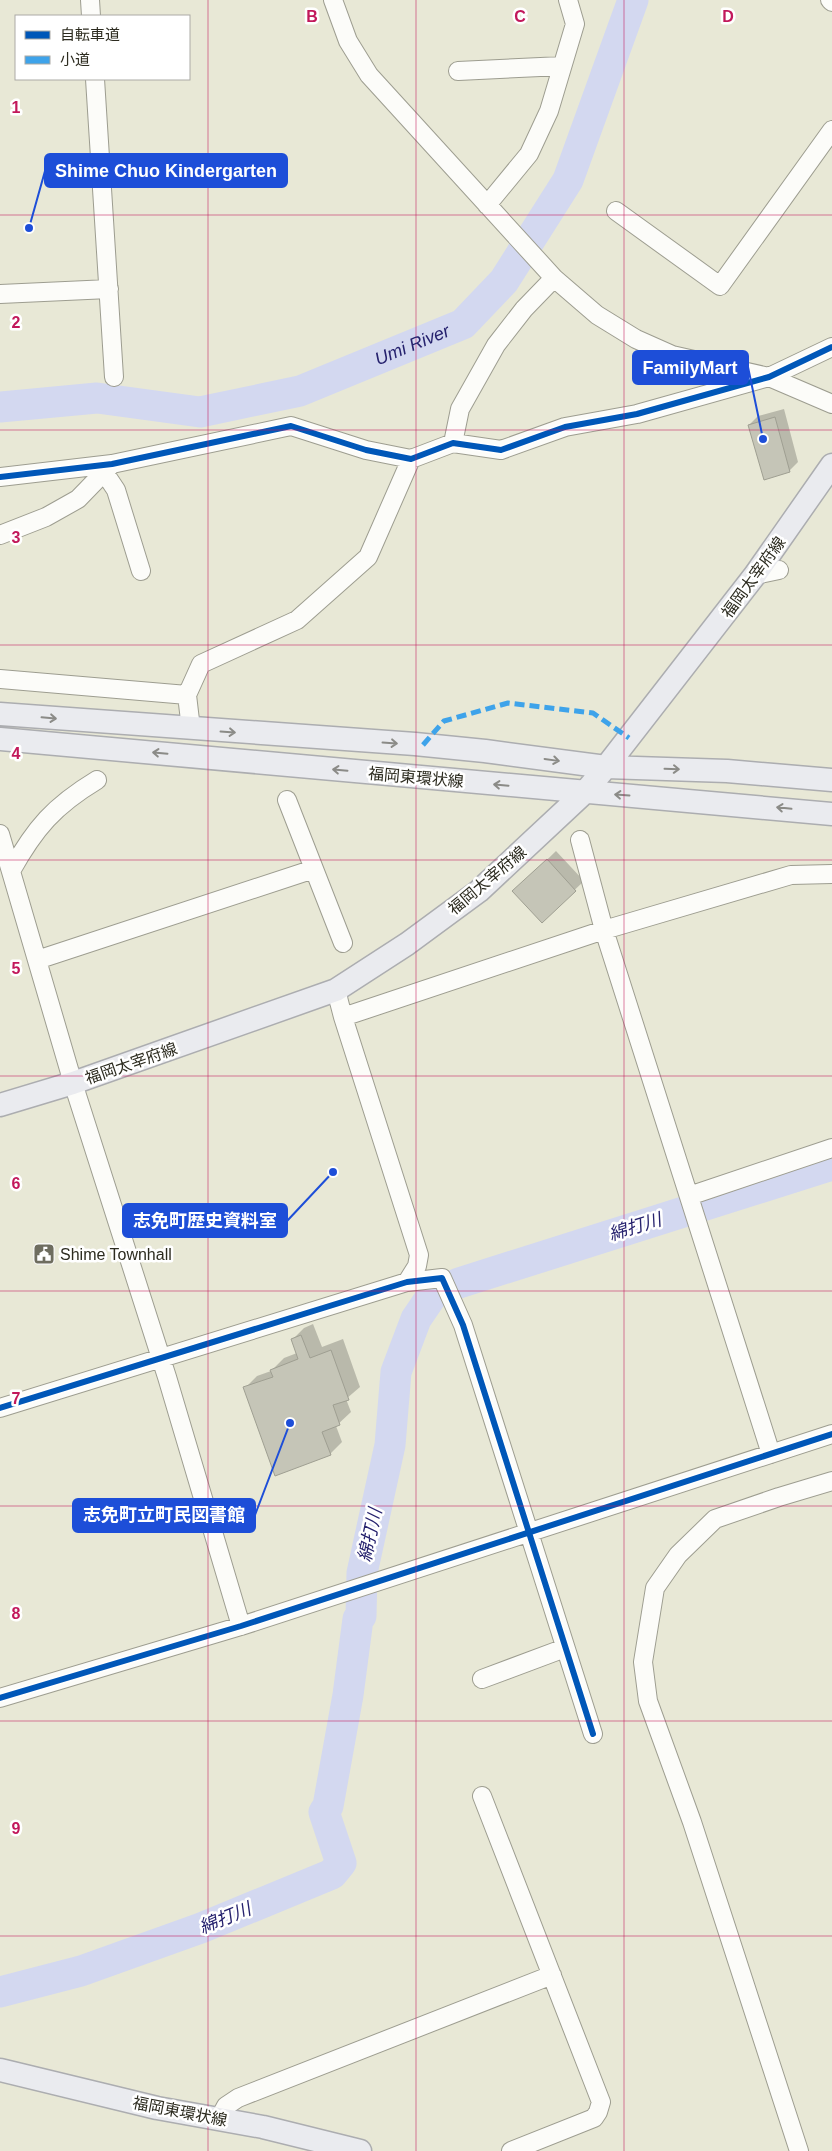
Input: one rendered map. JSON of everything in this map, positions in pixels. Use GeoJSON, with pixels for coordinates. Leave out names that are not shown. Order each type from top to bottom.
{"type":"FeatureCollection","features":[{"type":"Feature","properties":{"kind":"main road","name":"福岡太宰府線"},"geometry":{"type":"LineString","coordinates":[[0,1105],[73,1083],[336,990],[407,944],[479,891],[585,792],[606,767],[755,575],[832,465]]}},
{"type":"Feature","properties":{"kind":"main road","name":"福岡東環状線"},"geometry":{"type":"LineString","coordinates":[[0,714],[190,730],[415,744],[606,767],[726,771],[832,780]]}},
{"type":"Feature","properties":{"kind":"main road","name":"福岡東環状線"},"geometry":{"type":"LineString","coordinates":[[0,739],[585,792],[744,804],[832,814]]}},
{"type":"Feature","properties":{"kind":"main road","name":"福岡東環状線"},"geometry":{"type":"LineString","coordinates":[[0,2070],[156,2108],[263,2127],[360,2151]]}},
{"type":"Feature","properties":{"kind":"street"},"geometry":{"type":"LineString","coordinates":[[90,0],[91,15]]}},
{"type":"Feature","properties":{"kind":"street"},"geometry":{"type":"LineString","coordinates":[[333,0],[348,41],[369,75],[551,275],[597,315],[636,339],[672,355],[769,376],[832,404]]}},
{"type":"Feature","properties":{"kind":"street"},"geometry":{"type":"LineString","coordinates":[[491,209],[529,154],[549,111],[575,24],[568,0]]}},
{"type":"Feature","properties":{"kind":"street"},"geometry":{"type":"LineString","coordinates":[[458,71],[562,66]]}},
{"type":"Feature","properties":{"kind":"street"},"geometry":{"type":"LineString","coordinates":[[95,80],[114,377]]}},
{"type":"Feature","properties":{"kind":"street"},"geometry":{"type":"LineString","coordinates":[[616,211],[720,286],[832,130]]}},
{"type":"Feature","properties":{"kind":"street"},"geometry":{"type":"LineString","coordinates":[[453,443],[460,409],[496,345],[551,275]]}},
{"type":"Feature","properties":{"kind":"street"},"geometry":{"type":"LineString","coordinates":[[0,294],[109,289]]}},
{"type":"Feature","properties":{"kind":"street"},"geometry":{"type":"LineString","coordinates":[[0,477],[108,468],[290,426],[366,450],[411,459],[453,443],[501,450],[565,427],[636,414],[769,376],[832,347]]}},
{"type":"Feature","properties":{"kind":"street"},"geometry":{"type":"LineString","coordinates":[[190,730],[187,695],[201,664],[297,620],[368,557],[411,459]]}},
{"type":"Feature","properties":{"kind":"street"},"geometry":{"type":"LineString","coordinates":[[0,535],[46,517],[78,500],[108,468]]}},
{"type":"Feature","properties":{"kind":"street"},"geometry":{"type":"LineString","coordinates":[[108,468],[141,571]]}},
{"type":"Feature","properties":{"kind":"street"},"geometry":{"type":"LineString","coordinates":[[755,575],[779,570]]}},
{"type":"Feature","properties":{"kind":"street"},"geometry":{"type":"LineString","coordinates":[[0,679],[187,695]]}},
{"type":"Feature","properties":{"kind":"street"},"geometry":{"type":"LineString","coordinates":[[11,871],[30,838],[51,813],[73,794],[97,780]]}},
{"type":"Feature","properties":{"kind":"street"},"geometry":{"type":"LineString","coordinates":[[287,800],[343,942]]}},
{"type":"Feature","properties":{"kind":"street"},"geometry":{"type":"LineString","coordinates":[[0,834],[73,1083],[242,1626]]}},
{"type":"Feature","properties":{"kind":"street"},"geometry":{"type":"LineString","coordinates":[[580,840],[604,930],[771,1454]]}},
{"type":"Feature","properties":{"kind":"street"},"geometry":{"type":"LineString","coordinates":[[37,960],[314,869]]}},
{"type":"Feature","properties":{"kind":"street"},"geometry":{"type":"LineString","coordinates":[[343,1017],[604,930],[791,875],[832,874]]}},
{"type":"Feature","properties":{"kind":"street"},"geometry":{"type":"LineString","coordinates":[[336,990],[420,1255],[417,1266],[407,1282]]}},
{"type":"Feature","properties":{"kind":"street"},"geometry":{"type":"LineString","coordinates":[[689,1196],[832,1148]]}},
{"type":"Feature","properties":{"kind":"street"},"geometry":{"type":"LineString","coordinates":[[0,1408],[407,1282],[442,1278],[463,1325],[593,1734]]}},
{"type":"Feature","properties":{"kind":"street"},"geometry":{"type":"LineString","coordinates":[[0,1698],[242,1626],[832,1434]]}},
{"type":"Feature","properties":{"kind":"street"},"geometry":{"type":"LineString","coordinates":[[799,2151],[692,1822],[648,1701],[643,1662],[655,1588],[678,1556],[715,1519],[832,1481]]}},
{"type":"Feature","properties":{"kind":"street"},"geometry":{"type":"LineString","coordinates":[[482,1679],[565,1648]]}},
{"type":"Feature","properties":{"kind":"street"},"geometry":{"type":"LineString","coordinates":[[482,1796],[601,2102],[594,2118],[511,2151]]}},
{"type":"Feature","properties":{"kind":"street"},"geometry":{"type":"LineString","coordinates":[[219,2119],[226,2106],[238,2098],[552,1975]]}},
{"type":"Feature","properties":{"kind":"building"},"geometry":{"type":"Polygon","coordinates":[[[775,417],[790,472],[764,480],[748,425],[775,417]]]}},
{"type":"Feature","properties":{"kind":"building"},"geometry":{"type":"Polygon","coordinates":[[[547,859],[576,891],[542,923],[512,891],[547,859]]]}},
{"type":"Feature","properties":{"kind":"building"},"geometry":{"type":"Polygon","coordinates":[[[301,1335],[310,1358],[331,1350],[349,1400],[333,1405],[340,1425],[322,1432],[331,1455],[275,1476],[243,1387],[273,1377],[270,1370],[298,1359],[291,1339],[301,1335]]]}},
{"type":"Feature","properties":{"kind":"waterway","name":"Umi River"},"geometry":{"type":"LineString","coordinates":[[0,407],[97,398],[200,412],[300,391],[463,324],[504,281],[568,180],[633,0]]}},
{"type":"Feature","properties":{"kind":"waterway","name":"綿打川"},"geometry":{"type":"LineString","coordinates":[[0,1992],[81,1971],[201,1928],[332,1874],[341,1863],[324,1812],[328,1806],[348,1695],[358,1619],[361,1616],[362,1573],[390,1445],[396,1372],[416,1319],[433,1294],[459,1283],[832,1165]]}},
{"type":"Feature","properties":{"kind":"marked path"},"geometry":{"type":"LineString","coordinates":[[423,745],[444,721],[508,703],[593,713],[629,738]]}},
{"type":"Feature","properties":{"kind":"cycle path"},"geometry":{"type":"LineString","coordinates":[[0,477],[112,464],[291,426],[366,450],[411,459],[453,443],[501,450],[565,427],[637,414],[769,377],[832,347]]}},
{"type":"Feature","properties":{"kind":"cycle path"},"geometry":{"type":"LineString","coordinates":[[0,1408],[407,1282],[442,1278],[463,1325],[593,1734]]}},
{"type":"Feature","properties":{"kind":"cycle path"},"geometry":{"type":"LineString","coordinates":[[0,1698],[241,1626],[832,1434]]}},
{"type":"Feature","properties":{"kind":"place","name":"Shime Chuo Kindergarten"},"geometry":{"type":"Point","coordinates":[29,228]}},
{"type":"Feature","properties":{"kind":"place","name":"FamilyMart"},"geometry":{"type":"Point","coordinates":[763,439]}},
{"type":"Feature","properties":{"kind":"place","name":"志免町歴史資料室"},"geometry":{"type":"Point","coordinates":[333,1172]}},
{"type":"Feature","properties":{"kind":"place","name":"Shime Townhall"},"geometry":{"type":"Point","coordinates":[44,1254]}},
{"type":"Feature","properties":{"kind":"place","name":"志免町立町民図書館"},"geometry":{"type":"Point","coordinates":[290,1423]}}]}
